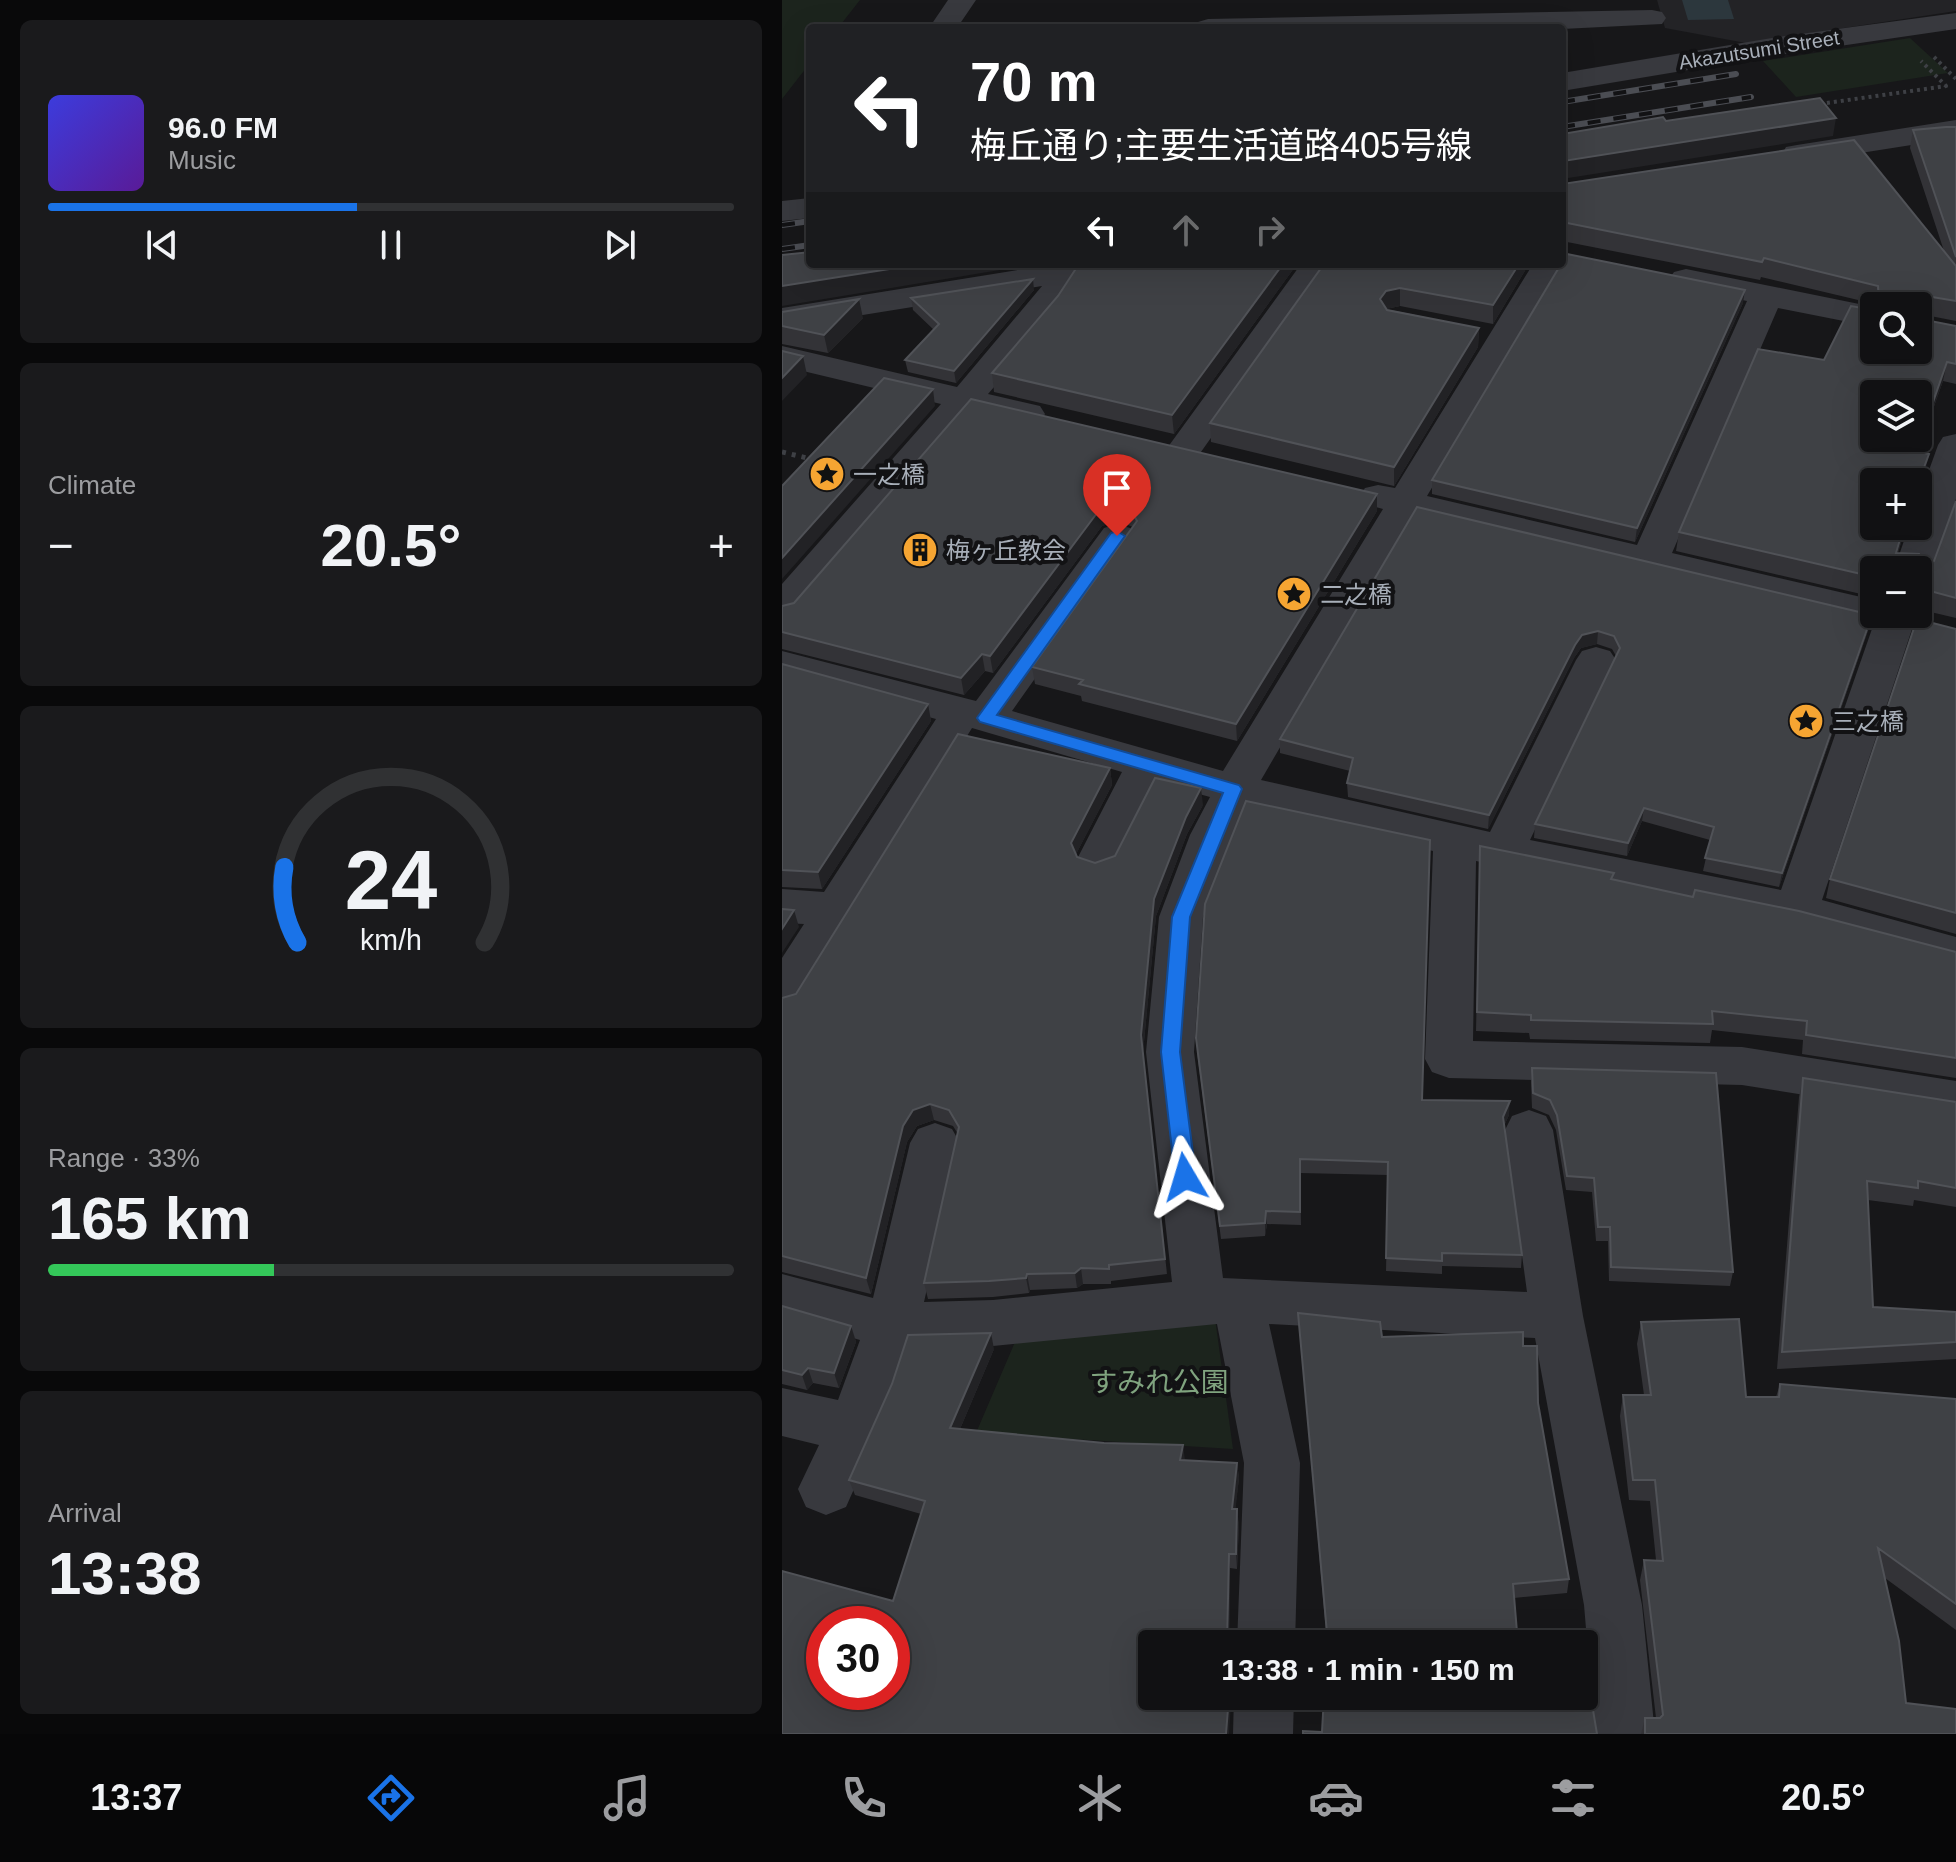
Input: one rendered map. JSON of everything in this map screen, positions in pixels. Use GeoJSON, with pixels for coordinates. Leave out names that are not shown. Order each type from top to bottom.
{"type":"FeatureCollection","features":[{"type":"Feature","properties":{"kind":"street"},"geometry":{"type":"LineString","coordinates":[[946,24],[962,0]]}},
{"type":"Feature","properties":{"kind":"street"},"geometry":{"type":"LineString","coordinates":[[1301,24],[1650,9],[1668,65]]}},
{"type":"Feature","properties":{"kind":"street","name":"Akazutsumi Street"},"geometry":{"type":"LineString","coordinates":[[1566,81],[1956,21]]}},
{"type":"Feature","properties":{"kind":"street"},"geometry":{"type":"LineString","coordinates":[[1774,157],[1956,129]]}},
{"type":"Feature","properties":{"kind":"street"},"geometry":{"type":"LineString","coordinates":[[782,211],[806,208]]}},
{"type":"Feature","properties":{"kind":"street"},"geometry":{"type":"LineString","coordinates":[[782,318],[1089,268]]}},
{"type":"Feature","properties":{"kind":"street"},"geometry":{"type":"LineString","coordinates":[[1182,451],[1315,268]]}},
{"type":"Feature","properties":{"kind":"street"},"geometry":{"type":"LineString","coordinates":[[1266,1630],[1272,1463],[1219,1301],[1170,1052],[1181,917],[1233,789],[1406,503],[1487,336],[1553,268]]}},
{"type":"Feature","properties":{"kind":"street"},"geometry":{"type":"LineString","coordinates":[[782,609],[1046,306],[1068,271]]}},
{"type":"Feature","properties":{"kind":"street"},"geometry":{"type":"LineString","coordinates":[[1656,273],[1860,314]]}},
{"type":"Feature","properties":{"kind":"street"},"geometry":{"type":"LineString","coordinates":[[1650,559],[1766,296]]}},
{"type":"Feature","properties":{"kind":"street"},"geometry":{"type":"LineString","coordinates":[[782,356],[1059,422]]}},
{"type":"Feature","properties":{"kind":"street"},"geometry":{"type":"LineString","coordinates":[[1918,556],[1956,445]]}},
{"type":"Feature","properties":{"kind":"street"},"geometry":{"type":"LineString","coordinates":[[1346,489],[1860,609]]}},
{"type":"Feature","properties":{"kind":"street"},"geometry":{"type":"LineString","coordinates":[[782,996],[836,910],[973,715],[1117,536]]}},
{"type":"Feature","properties":{"kind":"street"},"geometry":{"type":"LineString","coordinates":[[1796,910],[1890,628]]}},
{"type":"Feature","properties":{"kind":"street"},"geometry":{"type":"LineString","coordinates":[[1503,851],[1596,660]]}},
{"type":"Feature","properties":{"kind":"street"},"geometry":{"type":"LineString","coordinates":[[782,664],[1233,789],[1455,841],[1796,910],[1956,954]]}},
{"type":"Feature","properties":{"kind":"street"},"geometry":{"type":"LineString","coordinates":[[1098,861],[1147,765]]}},
{"type":"Feature","properties":{"kind":"street"},"geometry":{"type":"LineString","coordinates":[[1455,841],[1449,1059],[1742,1066],[1956,1100]]}},
{"type":"Feature","properties":{"kind":"street"},"geometry":{"type":"LineString","coordinates":[[782,906],[836,910]]}},
{"type":"Feature","properties":{"kind":"street"},"geometry":{"type":"LineString","coordinates":[[1529,1130],[1557,1316],[1613,1605],[1625,1734]]}},
{"type":"Feature","properties":{"kind":"street"},"geometry":{"type":"LineString","coordinates":[[826,1489],[854,1428],[892,1326],[935,1143]]}},
{"type":"Feature","properties":{"kind":"street"},"geometry":{"type":"LineString","coordinates":[[782,1296],[892,1326],[993,1323],[1219,1301],[1557,1316]]}},
{"type":"Feature","properties":{"kind":"street"},"geometry":{"type":"LineString","coordinates":[[782,1412],[854,1428]]}},
{"type":"Feature","properties":{"kind":"street"},"geometry":{"type":"LineString","coordinates":[[1263,1734],[1264,1710]]}},
{"type":"Feature","properties":{"kind":"path"},"geometry":{"type":"LineString","coordinates":[[1913,52],[1946,86],[1814,105],[1819,111],[1956,91]]}},
{"type":"Feature","properties":{"kind":"path"},"geometry":{"type":"LineString","coordinates":[[1930,52],[1956,79]]}},
{"type":"Feature","properties":{"kind":"shaded area"},"geometry":{"type":"Polygon","coordinates":[[[1657,0],[1956,0],[1956,11],[1746,43],[1665,28],[1657,0]]]}},
{"type":"Feature","properties":{"kind":"shaded area"},"geometry":{"type":"Polygon","coordinates":[[[1682,0],[1728,0],[1734,19],[1688,20],[1682,0]]]}},
{"type":"Feature","properties":{"kind":"green space"},"geometry":{"type":"Polygon","coordinates":[[[782,0],[860,0],[841,24],[806,24],[806,68],[782,99],[782,0]]]}},
{"type":"Feature","properties":{"kind":"green space"},"geometry":{"type":"Polygon","coordinates":[[[1910,38],[1948,73],[1796,97],[1763,61],[1910,38]]]}},
{"type":"Feature","properties":{"kind":"green space","name":"すみれ公園"},"geometry":{"type":"Polygon","coordinates":[[[1214,1311],[1233,1449],[976,1433],[1018,1335],[1214,1311]]]}},
{"type":"Feature","properties":{"kind":"building"},"geometry":{"type":"Polygon","coordinates":[[[1820,98],[1836,118],[1566,161],[1566,133],[1663,117],[1666,121],[1820,98]]]}},
{"type":"Feature","properties":{"kind":"building"},"geometry":{"type":"Polygon","coordinates":[[[1956,127],[1956,257],[1913,130],[1956,127]]]}},
{"type":"Feature","properties":{"kind":"building"},"geometry":{"type":"Polygon","coordinates":[[[1854,140],[1956,266],[1956,301],[1932,297],[1932,292],[1878,292],[1878,286],[1764,258],[1762,262],[1566,223],[1566,183],[1854,140]]]}},
{"type":"Feature","properties":{"kind":"building"},"geometry":{"type":"Polygon","coordinates":[[[806,252],[806,268],[896,268],[782,286],[782,255],[806,252]]]}},
{"type":"Feature","properties":{"kind":"building"},"geometry":{"type":"Polygon","coordinates":[[[1566,256],[1745,290],[1637,528],[1432,480],[1559,268],[1566,268],[1566,256]]]}},
{"type":"Feature","properties":{"kind":"building"},"geometry":{"type":"Polygon","coordinates":[[[1076,268],[1280,268],[1172,415],[992,373],[1058,296],[1076,268]]]}},
{"type":"Feature","properties":{"kind":"building"},"geometry":{"type":"Polygon","coordinates":[[[1321,268],[1516,268],[1493,305],[1400,288],[1386,291],[1380,299],[1387,310],[1479,328],[1394,467],[1210,423],[1321,268]]]}},
{"type":"Feature","properties":{"kind":"building"},"geometry":{"type":"Polygon","coordinates":[[[1033,279],[954,371],[905,360],[939,324],[911,298],[1033,279]]]}},
{"type":"Feature","properties":{"kind":"building"},"geometry":{"type":"Polygon","coordinates":[[[859,299],[824,335],[782,326],[782,312],[859,299]]]}},
{"type":"Feature","properties":{"kind":"building"},"geometry":{"type":"Polygon","coordinates":[[[1851,306],[1860,308],[1860,364],[1932,364],[1932,321],[1956,326],[1956,364],[1947,362],[1932,405],[1932,380],[1860,380],[1860,452],[1929,454],[1924,468],[1860,468],[1860,540],[1900,540],[1896,553],[1919,556],[1860,556],[1860,574],[1679,532],[1758,349],[1824,360],[1851,306]]]}},
{"type":"Feature","properties":{"kind":"building"},"geometry":{"type":"Polygon","coordinates":[[[782,351],[803,356],[782,378],[782,351]]]}},
{"type":"Feature","properties":{"kind":"building"},"geometry":{"type":"Polygon","coordinates":[[[884,378],[933,389],[782,558],[782,486],[884,378]]]}},
{"type":"Feature","properties":{"kind":"building"},"geometry":{"type":"Polygon","coordinates":[[[971,399],[1377,494],[1236,724],[1079,684],[1083,680],[1032,667],[1137,521],[1131,509],[1116,504],[1100,509],[990,656],[982,654],[961,678],[782,632],[782,606],[794,603],[971,399]]]}},
{"type":"Feature","properties":{"kind":"building"},"geometry":{"type":"Polygon","coordinates":[[[1956,501],[1956,598],[1932,591],[1932,561],[1956,501]]]}},
{"type":"Feature","properties":{"kind":"building"},"geometry":{"type":"Polygon","coordinates":[[[1417,507],[1860,612],[1860,628],[1867,628],[1782,873],[1705,858],[1714,827],[1644,808],[1628,843],[1535,824],[1620,648],[1614,636],[1598,631],[1582,635],[1575,645],[1489,815],[1347,783],[1353,758],[1280,739],[1417,507]]]}},
{"type":"Feature","properties":{"kind":"building"},"geometry":{"type":"Polygon","coordinates":[[[1932,623],[1956,629],[1956,913],[1830,879],[1914,628],[1932,628],[1932,623]]]}},
{"type":"Feature","properties":{"kind":"building"},"geometry":{"type":"Polygon","coordinates":[[[782,664],[928,704],[818,872],[782,870],[782,664]]]}},
{"type":"Feature","properties":{"kind":"building"},"geometry":{"type":"Polygon","coordinates":[[[958,734],[1110,768],[1071,843],[1077,857],[1095,863],[1115,856],[1155,778],[1201,788],[1186,817],[1154,899],[1141,1035],[1165,1259],[1109,1265],[1109,1269],[1081,1268],[1075,1273],[1027,1274],[1026,1278],[924,1283],[959,1127],[949,1110],[930,1104],[913,1110],[903,1126],[866,1278],[782,1256],[782,998],[796,994],[958,734]]]}},
{"type":"Feature","properties":{"kind":"building"},"geometry":{"type":"Polygon","coordinates":[[[1246,801],[1430,840],[1422,1100],[1510,1101],[1503,1117],[1522,1255],[1442,1253],[1442,1261],[1386,1258],[1388,1162],[1300,1159],[1300,1212],[1266,1211],[1265,1223],[1220,1226],[1196,1038],[1205,904],[1246,801]]]}},
{"type":"Feature","properties":{"kind":"building"},"geometry":{"type":"Polygon","coordinates":[[[1480,846],[1614,873],[1611,879],[1693,897],[1695,890],[1799,911],[1956,952],[1956,1058],[1806,1035],[1807,1021],[1712,1011],[1713,1024],[1531,1020],[1531,1015],[1477,1012],[1480,846]]]}},
{"type":"Feature","properties":{"kind":"building"},"geometry":{"type":"Polygon","coordinates":[[[782,909],[794,910],[782,929],[782,909]]]}},
{"type":"Feature","properties":{"kind":"building"},"geometry":{"type":"Polygon","coordinates":[[[1532,1068],[1716,1073],[1733,1272],[1611,1267],[1610,1227],[1598,1227],[1594,1178],[1567,1176],[1557,1115],[1550,1100],[1533,1093],[1532,1068]]]}},
{"type":"Feature","properties":{"kind":"building"},"geometry":{"type":"Polygon","coordinates":[[[1803,1078],[1956,1102],[1956,1188],[1918,1181],[1918,1188],[1867,1181],[1873,1307],[1956,1312],[1956,1342],[1782,1352],[1803,1078]]]}},
{"type":"Feature","properties":{"kind":"building"},"geometry":{"type":"Polygon","coordinates":[[[782,1306],[851,1326],[834,1373],[808,1368],[802,1375],[782,1370],[782,1306]]]}},
{"type":"Feature","properties":{"kind":"building"},"geometry":{"type":"Polygon","coordinates":[[[1298,1313],[1380,1322],[1382,1337],[1523,1332],[1523,1346],[1537,1346],[1538,1403],[1569,1579],[1513,1584],[1517,1630],[1327,1630],[1298,1313]]]}},
{"type":"Feature","properties":{"kind":"building"},"geometry":{"type":"Polygon","coordinates":[[[1739,1319],[1746,1397],[1779,1397],[1780,1384],[1956,1399],[1956,1604],[1878,1548],[1899,1641],[1906,1703],[1956,1709],[1956,1734],[1645,1734],[1645,1718],[1660,1718],[1663,1715],[1644,1560],[1663,1561],[1655,1480],[1633,1480],[1623,1395],[1651,1395],[1641,1322],[1739,1319]]]}},
{"type":"Feature","properties":{"kind":"building"},"geometry":{"type":"Polygon","coordinates":[[[991,1333],[950,1428],[1104,1443],[1183,1445],[1180,1460],[1237,1463],[1232,1509],[1237,1509],[1236,1554],[1229,1554],[1227,1630],[1138,1630],[1138,1710],[1228,1710],[1226,1734],[782,1734],[782,1571],[893,1601],[925,1501],[849,1480],[892,1384],[908,1335],[991,1333]]]}},
{"type":"Feature","properties":{"kind":"building"},"geometry":{"type":"Polygon","coordinates":[[[1323,1710],[1593,1710],[1597,1734],[1303,1734],[1303,1731],[1322,1732],[1323,1710]]]}},
{"type":"Feature","properties":{"kind":"railway"},"geometry":{"type":"LineString","coordinates":[[1566,101],[1736,74]]}},
{"type":"Feature","properties":{"kind":"railway"},"geometry":{"type":"LineString","coordinates":[[1566,126],[1751,97]]}},
{"type":"Feature","properties":{"kind":"railway"},"geometry":{"type":"LineString","coordinates":[[782,225],[806,222]]}},
{"type":"Feature","properties":{"kind":"railway"},"geometry":{"type":"LineString","coordinates":[[782,249],[806,246]]}},
{"type":"Feature","properties":{"kind":"place","name":"一之橋"},"geometry":{"type":"Point","coordinates":[827,474]}},
{"type":"Feature","properties":{"kind":"place","name":"梅ヶ丘教会"},"geometry":{"type":"Point","coordinates":[920,550]}},
{"type":"Feature","properties":{"kind":"place","name":"二之橋"},"geometry":{"type":"Point","coordinates":[1294,594]}},
{"type":"Feature","properties":{"kind":"place","name":"三之橋"},"geometry":{"type":"Point","coordinates":[1806,721]}},
{"type":"Feature","properties":{"kind":"route"},"geometry":{"type":"LineString","coordinates":[[1117,536],[986,718],[1233,789],[1181,917],[1170,1052],[1185,1177]]}}]}
